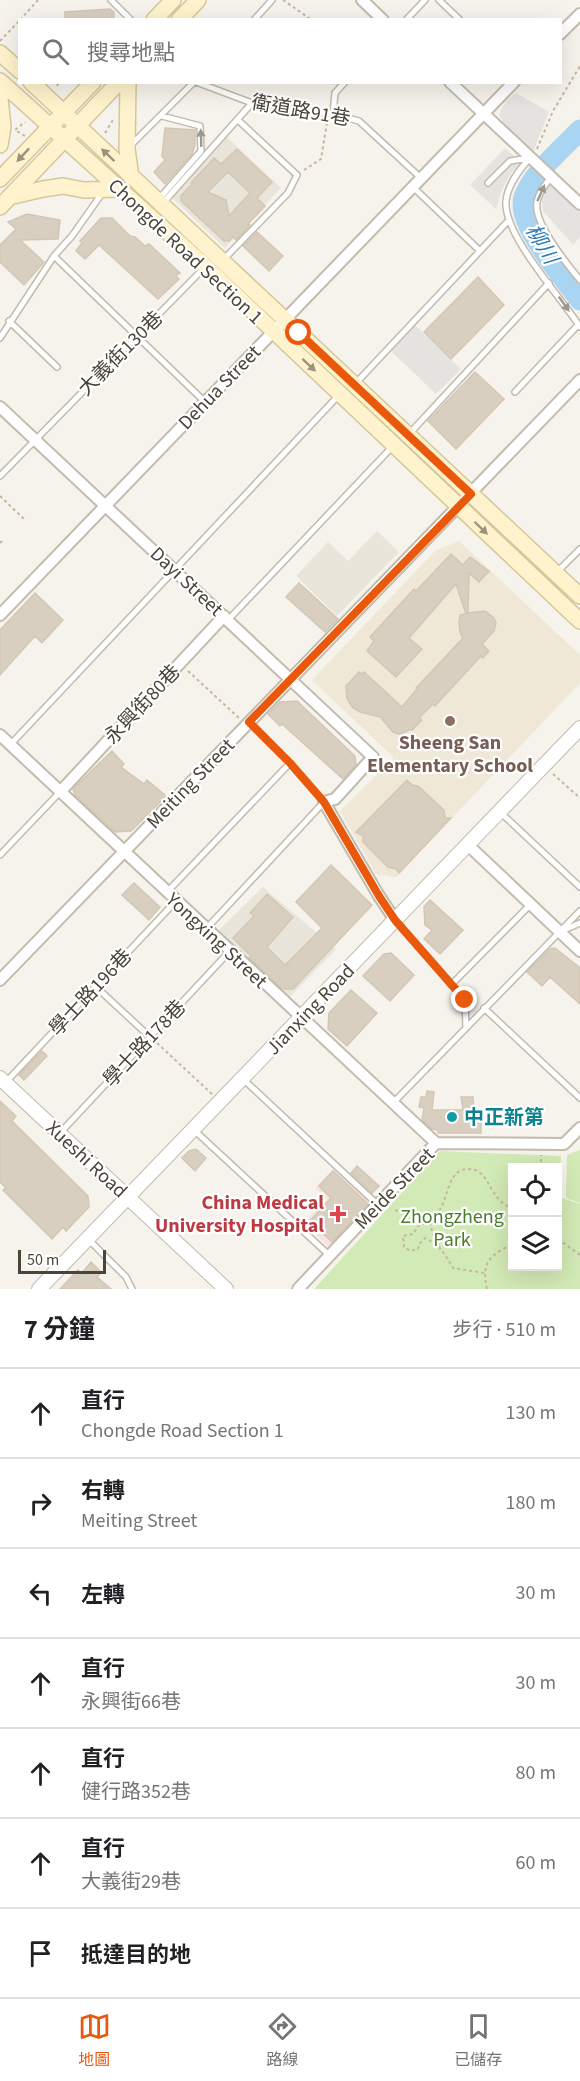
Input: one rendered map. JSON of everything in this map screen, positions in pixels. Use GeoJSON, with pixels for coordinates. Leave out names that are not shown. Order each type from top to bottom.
{"type":"FeatureCollection","features":[{"type":"Feature","properties":{"kind":"main road"},"geometry":{"type":"LineString","coordinates":[[156,18],[173,0]]}},
{"type":"Feature","properties":{"kind":"main road"},"geometry":{"type":"LineString","coordinates":[[181,18],[198,0]]}},
{"type":"Feature","properties":{"kind":"main road"},"geometry":{"type":"LineString","coordinates":[[2,55],[18,59]]}},
{"type":"Feature","properties":{"kind":"main road"},"geometry":{"type":"LineString","coordinates":[[2,55],[18,69]]}},
{"type":"Feature","properties":{"kind":"main road","name":"Chongde Road Section 1"},"geometry":{"type":"LineString","coordinates":[[0,81],[205,266],[580,621]]}},
{"type":"Feature","properties":{"kind":"main road","name":"Chongde Road Section 1"},"geometry":{"type":"LineString","coordinates":[[33,84],[580,596]]}},
{"type":"Feature","properties":{"kind":"main road"},"geometry":{"type":"LineString","coordinates":[[0,179],[91,84]]}},
{"type":"Feature","properties":{"kind":"main road"},"geometry":{"type":"LineString","coordinates":[[5,202],[117,84]]}},
{"type":"Feature","properties":{"kind":"main road"},"geometry":{"type":"LineString","coordinates":[[128,84],[127,149],[131,177]]}},
{"type":"Feature","properties":{"kind":"main road"},"geometry":{"type":"LineString","coordinates":[[0,98],[3,127],[0,145]]}},
{"type":"Feature","properties":{"kind":"main road"},"geometry":{"type":"LineString","coordinates":[[5,202],[43,189],[63,186],[84,190],[118,189]]}},
{"type":"Feature","properties":{"kind":"street"},"geometry":{"type":"LineString","coordinates":[[362,0],[381,18]]}},
{"type":"Feature","properties":{"kind":"street"},"geometry":{"type":"LineString","coordinates":[[562,33],[580,14]]}},
{"type":"Feature","properties":{"kind":"street"},"geometry":{"type":"LineString","coordinates":[[452,84],[580,204]]}},
{"type":"Feature","properties":{"kind":"street","name":"Dehua Street"},"geometry":{"type":"LineString","coordinates":[[0,615],[512,84]]}},
{"type":"Feature","properties":{"kind":"street","name":"Meiting Street"},"geometry":{"type":"LineString","coordinates":[[0,980],[580,380]]}},
{"type":"Feature","properties":{"kind":"street","name":"Dayi Street"},"geometry":{"type":"LineString","coordinates":[[0,406],[373,757],[335,799],[324,802]]}},
{"type":"Feature","properties":{"kind":"street","name":"永興街80巷"},"geometry":{"type":"LineString","coordinates":[[60,792],[180,663],[226,618]]}},
{"type":"Feature","properties":{"kind":"street","name":"Jianxing Road"},"geometry":{"type":"LineString","coordinates":[[39,1289],[580,728]]}},
{"type":"Feature","properties":{"kind":"street","name":"Yongxing Street"},"geometry":{"type":"LineString","coordinates":[[4,741],[436,1143]]}},
{"type":"Feature","properties":{"kind":"street"},"geometry":{"type":"LineString","coordinates":[[324,802],[395,920]]}},
{"type":"Feature","properties":{"kind":"street"},"geometry":{"type":"LineString","coordinates":[[468,845],[580,951]]}},
{"type":"Feature","properties":{"kind":"street","name":"Xueshi Road"},"geometry":{"type":"LineString","coordinates":[[2,1081],[226,1289]]}},
{"type":"Feature","properties":{"kind":"street","name":"Meide Street"},"geometry":{"type":"LineString","coordinates":[[298,1289],[436,1143],[564,1144],[580,1128]]}},
{"type":"Feature","properties":{"kind":"lane"},"geometry":{"type":"LineString","coordinates":[[111,0],[129,18]]}},
{"type":"Feature","properties":{"kind":"lane"},"geometry":{"type":"LineString","coordinates":[[256,18],[273,0]]}},
{"type":"Feature","properties":{"kind":"lane"},"geometry":{"type":"LineString","coordinates":[[408,18],[425,0]]}},
{"type":"Feature","properties":{"kind":"lane"},"geometry":{"type":"LineString","coordinates":[[439,0],[458,18]]}},
{"type":"Feature","properties":{"kind":"lane"},"geometry":{"type":"LineString","coordinates":[[127,149],[193,84]]}},
{"type":"Feature","properties":{"kind":"lane","name":"衛道路91巷"},"geometry":{"type":"LineString","coordinates":[[200,84],[252,103],[331,114],[359,121],[422,179]]}},
{"type":"Feature","properties":{"kind":"lane"},"geometry":{"type":"LineString","coordinates":[[331,114],[335,93],[343,84]]}},
{"type":"Feature","properties":{"kind":"lane"},"geometry":{"type":"LineString","coordinates":[[159,203],[252,103]]}},
{"type":"Feature","properties":{"kind":"lane"},"geometry":{"type":"LineString","coordinates":[[159,203],[201,151],[200,126],[162,116]]}},
{"type":"Feature","properties":{"kind":"lane"},"geometry":{"type":"LineString","coordinates":[[222,261],[288,193],[297,175],[238,120]]}},
{"type":"Feature","properties":{"kind":"lane"},"geometry":{"type":"LineString","coordinates":[[488,183],[510,161],[532,159]]}},
{"type":"Feature","properties":{"kind":"lane"},"geometry":{"type":"LineString","coordinates":[[515,392],[579,326],[524,249],[509,220],[506,202],[513,180],[532,159]]}},
{"type":"Feature","properties":{"kind":"lane"},"geometry":{"type":"LineString","coordinates":[[550,176],[541,189],[537,204],[539,215],[558,249],[580,280]]}},
{"type":"Feature","properties":{"kind":"lane"},"geometry":{"type":"LineString","coordinates":[[414,188],[480,251]]}},
{"type":"Feature","properties":{"kind":"lane"},"geometry":{"type":"LineString","coordinates":[[0,338],[9,321],[54,256],[72,236],[102,192],[118,189]]}},
{"type":"Feature","properties":{"kind":"lane"},"geometry":{"type":"LineString","coordinates":[[354,385],[509,220]]}},
{"type":"Feature","properties":{"kind":"lane"},"geometry":{"type":"LineString","coordinates":[[54,256],[138,334],[205,402]]}},
{"type":"Feature","properties":{"kind":"lane","name":"大義街130巷"},"geometry":{"type":"LineString","coordinates":[[0,476],[205,266]]}},
{"type":"Feature","properties":{"kind":"lane"},"geometry":{"type":"LineString","coordinates":[[408,435],[549,283]]}},
{"type":"Feature","properties":{"kind":"lane"},"geometry":{"type":"LineString","coordinates":[[9,321],[57,367]]}},
{"type":"Feature","properties":{"kind":"lane"},"geometry":{"type":"LineString","coordinates":[[4,741],[175,570],[340,394]]}},
{"type":"Feature","properties":{"kind":"lane"},"geometry":{"type":"LineString","coordinates":[[226,618],[394,445]]}},
{"type":"Feature","properties":{"kind":"lane"},"geometry":{"type":"LineString","coordinates":[[543,588],[580,549]]}},
{"type":"Feature","properties":{"kind":"lane"},"geometry":{"type":"LineString","coordinates":[[206,929],[324,802],[290,763],[249,722]]}},
{"type":"Feature","properties":{"kind":"lane"},"geometry":{"type":"LineString","coordinates":[[167,892],[290,763]]}},
{"type":"Feature","properties":{"kind":"lane"},"geometry":{"type":"LineString","coordinates":[[0,855],[60,792]]}},
{"type":"Feature","properties":{"kind":"lane"},"geometry":{"type":"LineString","coordinates":[[500,812],[580,887]]}},
{"type":"Feature","properties":{"kind":"lane","name":"學士路196巷"},"geometry":{"type":"LineString","coordinates":[[2,1081],[176,901]]}},
{"type":"Feature","properties":{"kind":"lane"},"geometry":{"type":"LineString","coordinates":[[451,985],[531,904]]}},
{"type":"Feature","properties":{"kind":"lane"},"geometry":{"type":"LineString","coordinates":[[393,1103],[580,911]]}},
{"type":"Feature","properties":{"kind":"lane"},"geometry":{"type":"LineString","coordinates":[[395,920],[465,1000],[466,1028]]}},
{"type":"Feature","properties":{"kind":"lane"},"geometry":{"type":"LineString","coordinates":[[560,932],[580,923]]}},
{"type":"Feature","properties":{"kind":"lane","name":"學士路178巷"},"geometry":{"type":"LineString","coordinates":[[59,1134],[230,952]]}},
{"type":"Feature","properties":{"kind":"lane"},"geometry":{"type":"LineString","coordinates":[[96,986],[150,1037]]}},
{"type":"Feature","properties":{"kind":"lane"},"geometry":{"type":"LineString","coordinates":[[484,1008],[580,1098]]}},
{"type":"Feature","properties":{"kind":"lane"},"geometry":{"type":"LineString","coordinates":[[243,1078],[377,1204]]}},
{"type":"Feature","properties":{"kind":"lane"},"geometry":{"type":"LineString","coordinates":[[194,1130],[329,1256]]}},
{"type":"Feature","properties":{"kind":"lane"},"geometry":{"type":"LineString","coordinates":[[87,1239],[126,1277],[132,1289]]}},
{"type":"Feature","properties":{"kind":"path"},"geometry":{"type":"LineString","coordinates":[[22,18],[38,0]]}},
{"type":"Feature","properties":{"kind":"path"},"geometry":{"type":"LineString","coordinates":[[283,0],[309,18]]}},
{"type":"Feature","properties":{"kind":"path"},"geometry":{"type":"LineString","coordinates":[[0,40],[18,22]]}},
{"type":"Feature","properties":{"kind":"path"},"geometry":{"type":"LineString","coordinates":[[532,159],[553,111],[580,66]]}},
{"type":"Feature","properties":{"kind":"path"},"geometry":{"type":"LineString","coordinates":[[297,175],[321,159],[331,114]]}},
{"type":"Feature","properties":{"kind":"path"},"geometry":{"type":"LineString","coordinates":[[105,133],[116,117]]}},
{"type":"Feature","properties":{"kind":"path"},"geometry":{"type":"LineString","coordinates":[[25,122],[15,130],[25,136]]}},
{"type":"Feature","properties":{"kind":"path"},"geometry":{"type":"LineString","coordinates":[[0,496],[24,519]]}},
{"type":"Feature","properties":{"kind":"path"},"geometry":{"type":"LineString","coordinates":[[0,543],[3,540]]}},
{"type":"Feature","properties":{"kind":"path"},"geometry":{"type":"LineString","coordinates":[[180,663],[242,720],[249,722]]}},
{"type":"Feature","properties":{"kind":"path"},"geometry":{"type":"LineString","coordinates":[[544,766],[580,798]]}},
{"type":"Feature","properties":{"kind":"path"},"geometry":{"type":"LineString","coordinates":[[150,1037],[221,1102]]}},
{"type":"Feature","properties":{"kind":"path"},"geometry":{"type":"LineString","coordinates":[[429,1224],[441,1208],[448,1186],[454,1177],[460,1171],[469,1168],[478,1171],[500,1202],[508,1206]]}},
{"type":"Feature","properties":{"kind":"path"},"geometry":{"type":"LineString","coordinates":[[395,1210],[429,1224],[436,1244]]}},
{"type":"Feature","properties":{"kind":"path"},"geometry":{"type":"LineString","coordinates":[[429,1224],[420,1224],[413,1234],[403,1236],[404,1247],[411,1251],[418,1249],[419,1244],[425,1239],[436,1244],[444,1252],[453,1268],[483,1273]]}},
{"type":"Feature","properties":{"kind":"path"},"geometry":{"type":"LineString","coordinates":[[562,1242],[578,1254],[580,1248]]}},
{"type":"Feature","properties":{"kind":"path"},"geometry":{"type":"LineString","coordinates":[[487,1289],[483,1273],[489,1260],[508,1247]]}},
{"type":"Feature","properties":{"kind":"shaded area"},"geometry":{"type":"Polygon","coordinates":[[[516,93],[549,112],[533,152],[504,125],[499,114],[507,100],[516,93]]]}},
{"type":"Feature","properties":{"kind":"shaded area"},"geometry":{"type":"Polygon","coordinates":[[[227,137],[281,188],[225,248],[171,197],[227,137]]]}},
{"type":"Feature","properties":{"kind":"shaded area"},"geometry":{"type":"Polygon","coordinates":[[[505,148],[521,163],[510,175],[501,192],[496,209],[470,185],[505,148]]]}},
{"type":"Feature","properties":{"kind":"shaded area"},"geometry":{"type":"Polygon","coordinates":[[[548,183],[580,213],[580,237],[573,245],[543,211],[541,194],[548,183]]]}},
{"type":"Feature","properties":{"kind":"shaded area"},"geometry":{"type":"Polygon","coordinates":[[[415,325],[461,369],[436,394],[391,351],[415,325]]]}},
{"type":"Feature","properties":{"kind":"shaded area"},"geometry":{"type":"Polygon","coordinates":[[[377,531],[399,552],[337,616],[296,576],[328,542],[348,561],[377,531]]]}},
{"type":"Feature","properties":{"kind":"shaded area","name":"Sheeng San Elementary School"},"geometry":{"type":"Polygon","coordinates":[[[459,541],[580,655],[580,683],[396,877],[376,874],[340,811],[394,758],[312,680],[435,551],[459,541]]]}},
{"type":"Feature","properties":{"kind":"shaded area"},"geometry":{"type":"Polygon","coordinates":[[[263,887],[336,949],[287,1000],[216,933],[263,887]]]}},
{"type":"Feature","properties":{"kind":"shaded area","name":"China Medical University Hospital"},"geometry":{"type":"Polygon","coordinates":[[[334,1168],[372,1204],[330,1248],[304,1223],[327,1199],[315,1188],[334,1168]]]}},
{"type":"Feature","properties":{"kind":"green space"},"geometry":{"type":"Polygon","coordinates":[[[580,1150],[580,1203],[566,1198],[567,1155],[580,1150]]]}},
{"type":"Feature","properties":{"kind":"green space","name":"Zhongzheng Park"},"geometry":{"type":"Polygon","coordinates":[[[440,1151],[561,1156],[561,1163],[508,1163],[508,1271],[562,1271],[562,1198],[580,1204],[580,1289],[314,1289],[440,1151]]]}},
{"type":"Feature","properties":{"kind":"building"},"geometry":{"type":"Polygon","coordinates":[[[110,9],[114,12],[114,18],[65,18],[65,12],[110,9]]]}},
{"type":"Feature","properties":{"kind":"building"},"geometry":{"type":"Polygon","coordinates":[[[165,128],[195,130],[195,145],[192,154],[165,184],[154,172],[165,160],[162,156],[165,128]]]}},
{"type":"Feature","properties":{"kind":"building"},"geometry":{"type":"Polygon","coordinates":[[[237,149],[272,182],[257,198],[265,206],[236,240],[233,237],[229,241],[224,241],[181,201],[181,196],[214,158],[221,164],[237,149]],[[228,172],[208,192],[226,200],[229,216],[250,193],[228,172]]]}},
{"type":"Feature","properties":{"kind":"building"},"geometry":{"type":"Polygon","coordinates":[[[27,214],[60,220],[58,239],[20,240],[44,262],[24,285],[0,262],[0,245],[16,229],[8,222],[27,214]]]}},
{"type":"Feature","properties":{"kind":"building"},"geometry":{"type":"Polygon","coordinates":[[[101,218],[112,218],[130,236],[135,237],[145,246],[149,244],[180,273],[176,276],[179,279],[158,299],[99,245],[85,259],[76,251],[82,243],[80,241],[101,218]]]}},
{"type":"Feature","properties":{"kind":"building"},"geometry":{"type":"Polygon","coordinates":[[[257,232],[283,256],[269,271],[243,246],[257,232]]]}},
{"type":"Feature","properties":{"kind":"building"},"geometry":{"type":"Polygon","coordinates":[[[478,277],[504,305],[451,359],[424,332],[478,277]]]}},
{"type":"Feature","properties":{"kind":"building"},"geometry":{"type":"Polygon","coordinates":[[[475,372],[504,399],[456,449],[428,421],[475,372]]]}},
{"type":"Feature","properties":{"kind":"building"},"geometry":{"type":"Polygon","coordinates":[[[451,554],[463,565],[470,557],[489,571],[479,582],[469,573],[468,613],[485,611],[494,618],[496,623],[494,631],[482,644],[489,651],[483,658],[481,656],[435,706],[433,704],[419,718],[422,720],[412,730],[398,734],[393,732],[382,719],[384,718],[360,712],[352,707],[347,698],[346,686],[359,672],[362,674],[364,672],[402,707],[416,688],[463,638],[459,622],[460,615],[466,614],[456,584],[409,638],[422,649],[396,677],[367,651],[374,641],[370,637],[414,589],[416,591],[451,554]]]}},
{"type":"Feature","properties":{"kind":"building"},"geometry":{"type":"Polygon","coordinates":[[[299,583],[338,619],[325,632],[286,597],[299,583]]]}},
{"type":"Feature","properties":{"kind":"building"},"geometry":{"type":"Polygon","coordinates":[[[35,593],[63,620],[42,643],[35,636],[0,675],[0,630],[35,593]]]}},
{"type":"Feature","properties":{"kind":"building"},"geometry":{"type":"Polygon","coordinates":[[[297,701],[355,756],[356,764],[343,779],[268,714],[280,702],[297,701]]]}},
{"type":"Feature","properties":{"kind":"building"},"geometry":{"type":"Polygon","coordinates":[[[112,751],[124,764],[121,767],[144,784],[147,780],[166,796],[131,831],[115,832],[75,795],[73,789],[112,751]]]}},
{"type":"Feature","properties":{"kind":"building"},"geometry":{"type":"Polygon","coordinates":[[[407,780],[412,785],[418,786],[444,810],[445,818],[451,818],[399,873],[396,869],[388,867],[363,842],[363,836],[356,832],[407,780]]]}},
{"type":"Feature","properties":{"kind":"building"},"geometry":{"type":"Polygon","coordinates":[[[331,865],[372,905],[293,989],[282,989],[249,958],[251,956],[233,938],[254,916],[250,913],[267,894],[293,917],[267,947],[285,965],[322,928],[296,902],[331,865]]]}},
{"type":"Feature","properties":{"kind":"building"},"geometry":{"type":"Polygon","coordinates":[[[134,883],[160,907],[149,920],[122,895],[134,883]]]}},
{"type":"Feature","properties":{"kind":"building"},"geometry":{"type":"Polygon","coordinates":[[[430,900],[463,930],[440,954],[424,939],[432,930],[425,925],[424,907],[430,900]]]}},
{"type":"Feature","properties":{"kind":"building"},"geometry":{"type":"Polygon","coordinates":[[[555,948],[580,968],[580,1004],[550,977],[542,986],[527,972],[550,949],[555,948]]]}},
{"type":"Feature","properties":{"kind":"building"},"geometry":{"type":"Polygon","coordinates":[[[391,953],[414,975],[390,1001],[363,976],[384,954],[391,953]]]}},
{"type":"Feature","properties":{"kind":"building"},"geometry":{"type":"Polygon","coordinates":[[[351,990],[377,1013],[347,1046],[328,1029],[329,1013],[351,990]]]}},
{"type":"Feature","properties":{"kind":"building"},"geometry":{"type":"Polygon","coordinates":[[[42,1051],[47,1056],[24,1080],[19,1075],[42,1051]]]}},
{"type":"Feature","properties":{"kind":"building","name":"中正新第"},"geometry":{"type":"Polygon","coordinates":[[[427,1091],[434,1092],[432,1110],[463,1110],[461,1097],[473,1097],[474,1109],[481,1110],[481,1133],[438,1133],[438,1130],[432,1129],[422,1120],[424,1108],[419,1107],[421,1097],[426,1097],[427,1091]]]}},
{"type":"Feature","properties":{"kind":"building"},"geometry":{"type":"Polygon","coordinates":[[[0,1101],[16,1116],[12,1121],[88,1196],[89,1207],[66,1231],[63,1227],[52,1239],[3,1190],[6,1188],[0,1182],[0,1101]]]}},
{"type":"Feature","properties":{"kind":"building"},"geometry":{"type":"Polygon","coordinates":[[[196,1149],[206,1158],[195,1171],[182,1158],[189,1151],[196,1149]]]}},
{"type":"Feature","properties":{"kind":"building"},"geometry":{"type":"Polygon","coordinates":[[[357,1166],[379,1186],[372,1193],[351,1173],[357,1166]]]}},
{"type":"Feature","properties":{"kind":"building","name":"China Medical University Hospital"},"geometry":{"type":"Polygon","coordinates":[[[333,1171],[368,1204],[332,1242],[310,1221],[331,1198],[319,1186],[333,1171]]]}},
{"type":"Feature","properties":{"kind":"building"},"geometry":{"type":"Polygon","coordinates":[[[91,1262],[101,1272],[97,1277],[111,1289],[60,1289],[78,1270],[81,1274],[91,1262]]]}},
{"type":"Feature","properties":{"kind":"waterway","name":"柳川"},"geometry":{"type":"LineString","coordinates":[[580,130],[534,179],[524,197],[523,208],[527,221],[543,250],[580,300]]}},
{"type":"Feature","properties":{"kind":"place","name":"Sheeng San Elementary School"},"geometry":{"type":"Point","coordinates":[450,721]}},
{"type":"Feature","properties":{"kind":"place","name":"中正新第"},"geometry":{"type":"Point","coordinates":[452,1117]}},
{"type":"Feature","properties":{"kind":"place","name":"China Medical University Hospital"},"geometry":{"type":"Point","coordinates":[338,1214]}},
{"type":"Feature","properties":{"kind":"route"},"geometry":{"type":"LineString","coordinates":[[299,333],[471,494],[249,722],[290,763],[324,802],[395,920],[465,1000]]}}]}
